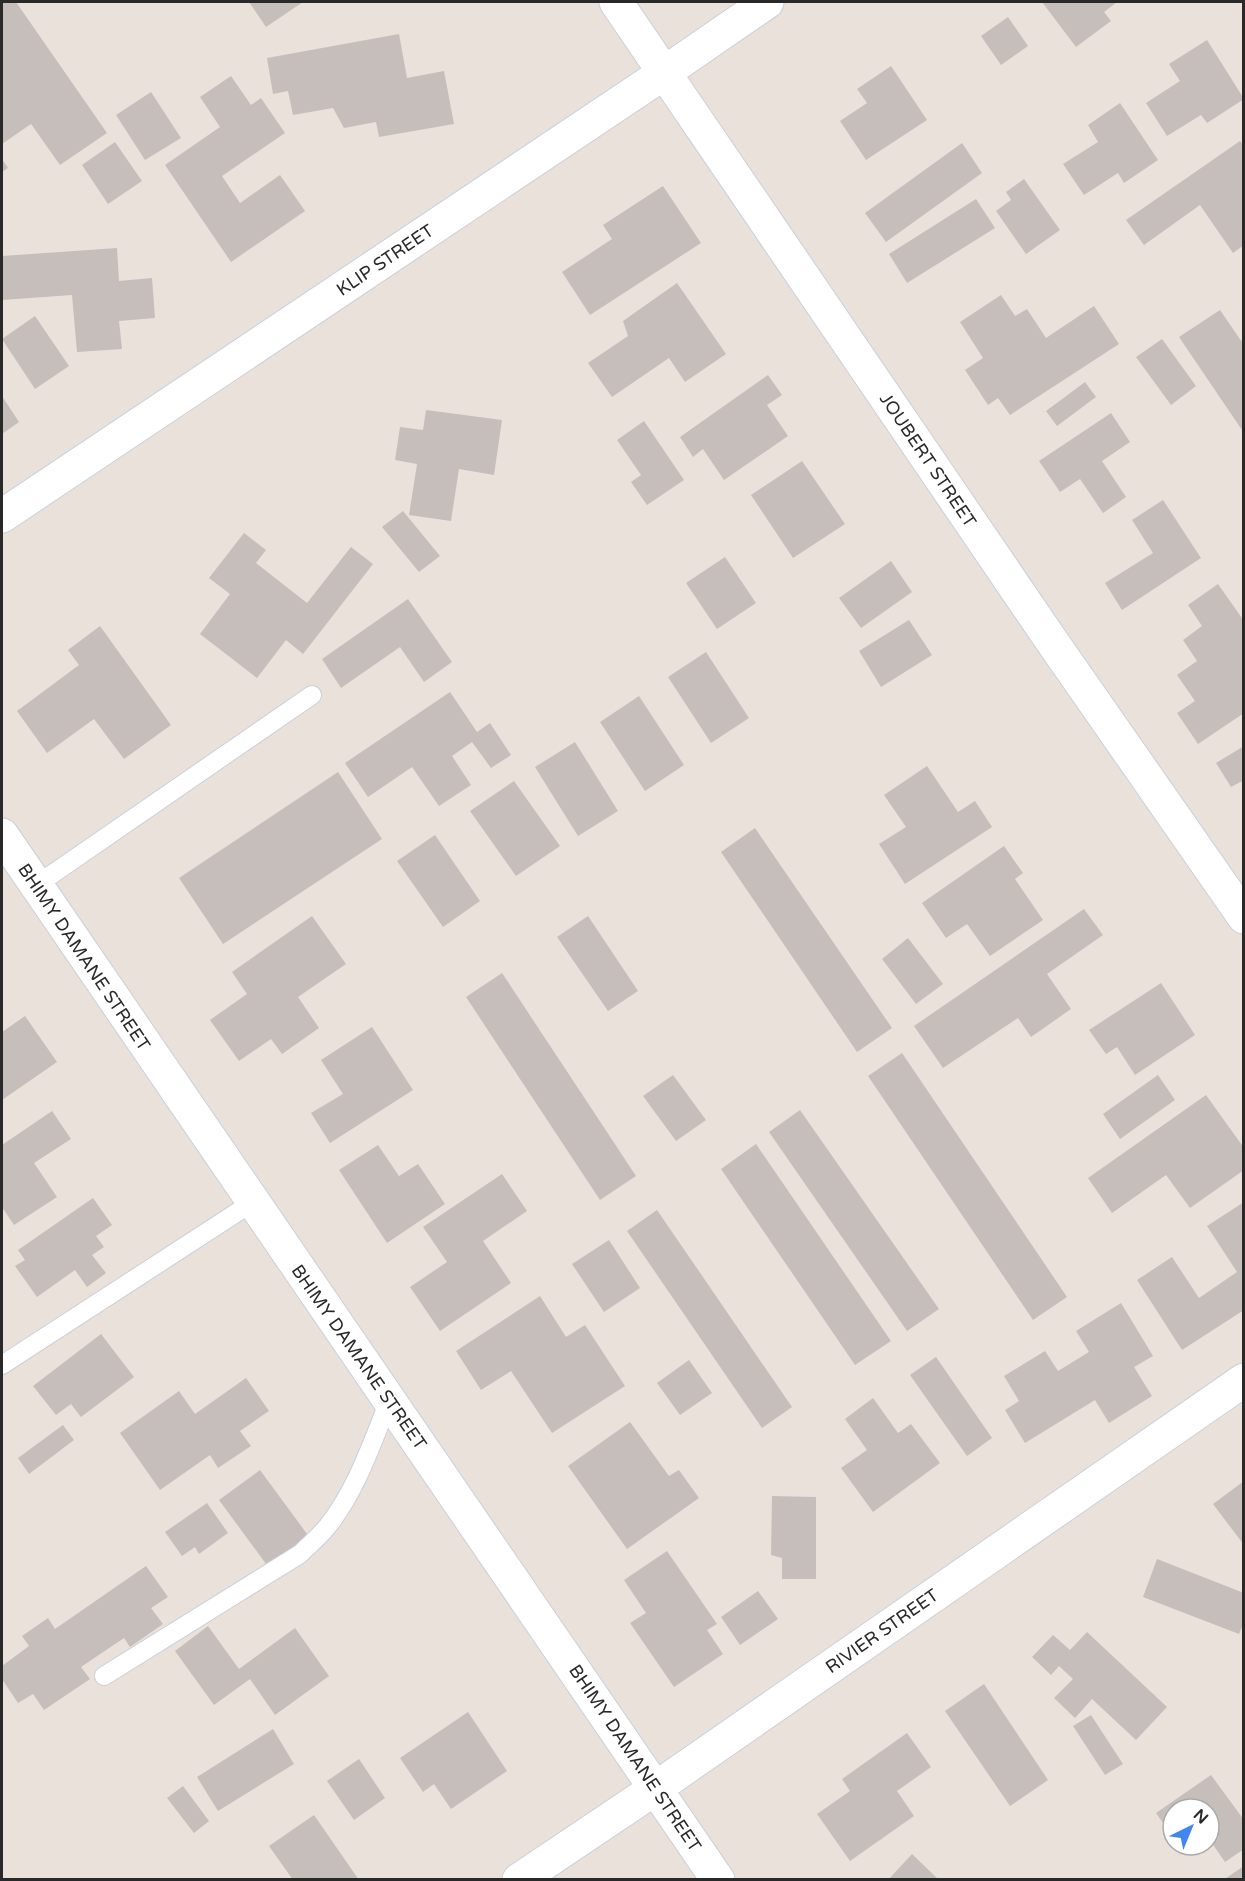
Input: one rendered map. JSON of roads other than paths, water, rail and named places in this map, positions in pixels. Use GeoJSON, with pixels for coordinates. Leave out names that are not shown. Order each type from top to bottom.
{"type":"FeatureCollection","features":[{"type":"Feature","properties":{"kind":"street","name":"JOUBERT STREET"},"geometry":{"type":"LineString","coordinates":[[616,2],[1051,640],[1244,917]]}},
{"type":"Feature","properties":{"kind":"street","name":"KLIP STREET"},"geometry":{"type":"LineString","coordinates":[[2,516],[767,2]]}},
{"type":"Feature","properties":{"kind":"street","name":"BHIMY DAMANE STREET"},"geometry":{"type":"LineString","coordinates":[[2,835],[718,1880]]}},
{"type":"Feature","properties":{"kind":"street","name":"RIVIER STREET"},"geometry":{"type":"LineString","coordinates":[[519,1880],[656,1788],[1244,1380]]}},
{"type":"Feature","properties":{"kind":"lane"},"geometry":{"type":"LineString","coordinates":[[35,886],[312,695]]}},
{"type":"Feature","properties":{"kind":"lane"},"geometry":{"type":"LineString","coordinates":[[2,1365],[253,1203]]}},
{"type":"Feature","properties":{"kind":"lane"},"geometry":{"type":"LineString","coordinates":[[104,1676],[300,1554],[327,1527],[343,1502],[362,1467],[389,1401]]}}]}
